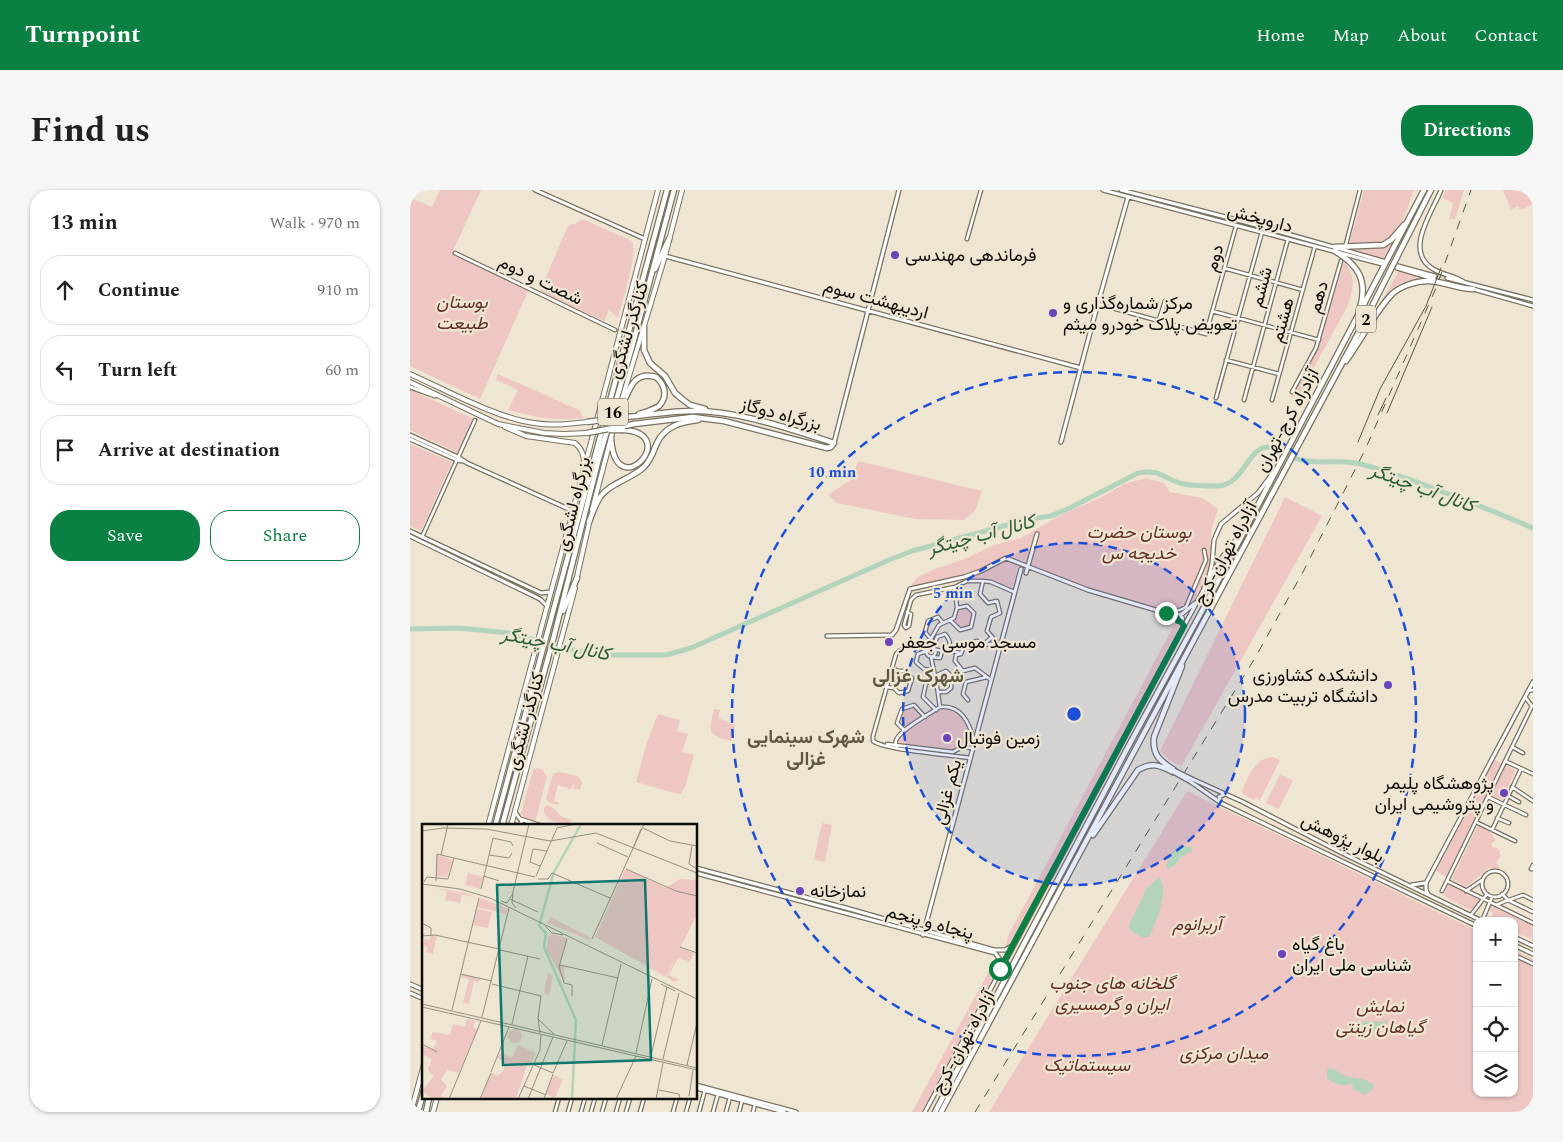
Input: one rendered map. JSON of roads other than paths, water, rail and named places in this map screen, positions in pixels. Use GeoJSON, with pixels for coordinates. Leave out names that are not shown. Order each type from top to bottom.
{"type":"FeatureCollection","features":[{"type":"Feature","properties":{"kind":"highway","name":"بزرگراه لشگری"},"geometry":{"type":"LineString","coordinates":[[496,824],[665,190]]}},
{"type":"Feature","properties":{"kind":"highway","name":"بزرگراه لشگری"},"geometry":{"type":"LineString","coordinates":[[503,824],[554,636],[598,458],[632,346],[674,190]]}},
{"type":"Feature","properties":{"kind":"highway","name":"آزادراه کرج-تهران"},"geometry":{"type":"LineString","coordinates":[[935,1112],[1424,190]]}},
{"type":"Feature","properties":{"kind":"highway","name":"آزادراه تهران-کرج"},"geometry":{"type":"LineString","coordinates":[[941,1112],[1299,446],[1431,190]]}},
{"type":"Feature","properties":{"kind":"highway"},"geometry":{"type":"LineString","coordinates":[[1335,249],[1377,246],[1387,243],[1398,233],[1413,212]]}},
{"type":"Feature","properties":{"kind":"highway"},"geometry":{"type":"LineString","coordinates":[[648,289],[669,239]]}},
{"type":"Feature","properties":{"kind":"highway"},"geometry":{"type":"LineString","coordinates":[[1335,249],[1351,262],[1361,280],[1363,298],[1355,322]]}},
{"type":"Feature","properties":{"kind":"highway"},"geometry":{"type":"LineString","coordinates":[[1337,374],[1382,307],[1402,287],[1426,281],[1464,289],[1473,289]]}},
{"type":"Feature","properties":{"kind":"highway"},"geometry":{"type":"LineString","coordinates":[[644,327],[644,350],[650,363],[665,376],[675,392],[690,405],[716,412]]}},
{"type":"Feature","properties":{"kind":"highway"},"geometry":{"type":"LineString","coordinates":[[617,414],[623,406],[634,380],[645,375],[661,380],[665,394],[663,401],[652,410],[626,417]]}},
{"type":"Feature","properties":{"kind":"highway","name":"بزرگراه دوگاز"},"geometry":{"type":"LineString","coordinates":[[587,422],[674,412],[716,412],[770,424],[834,443],[831,447],[827,448],[724,421],[693,417],[587,432]]}},
{"type":"Feature","properties":{"kind":"highway"},"geometry":{"type":"LineString","coordinates":[[589,522],[600,497],[608,489],[643,468],[650,461],[657,442],[669,428],[686,421],[708,419]]}},
{"type":"Feature","properties":{"kind":"highway"},"geometry":{"type":"LineString","coordinates":[[599,430],[623,430],[638,433],[644,438],[647,449],[644,459],[641,463],[628,467],[622,466],[613,455],[611,438]]}},
{"type":"Feature","properties":{"kind":"highway"},"geometry":{"type":"LineString","coordinates":[[566,564],[572,512]]}},
{"type":"Feature","properties":{"kind":"highway"},"geometry":{"type":"LineString","coordinates":[[1205,587],[1221,560],[1247,526]]}},
{"type":"Feature","properties":{"kind":"highway"},"geometry":{"type":"LineString","coordinates":[[554,636],[577,578]]}},
{"type":"Feature","properties":{"kind":"highway"},"geometry":{"type":"LineString","coordinates":[[1173,771],[1160,761],[1153,744],[1184,658]]}},
{"type":"Feature","properties":{"kind":"highway"},"geometry":{"type":"LineString","coordinates":[[1083,848],[1138,770],[1156,764],[1173,771]]}},
{"type":"Feature","properties":{"kind":"highway"},"geometry":{"type":"LineString","coordinates":[[418,1112],[422,1097]]}},
{"type":"Feature","properties":{"kind":"main road","name":"کنارگذر لشگری"},"geometry":{"type":"LineString","coordinates":[[489,824],[658,190]]}},
{"type":"Feature","properties":{"kind":"main road","name":"کنارگذر لشگری"},"geometry":{"type":"LineString","coordinates":[[511,824],[557,658],[617,414],[665,256],[682,190]]}},
{"type":"Feature","properties":{"kind":"main road"},"geometry":{"type":"LineString","coordinates":[[410,374],[492,411],[518,420],[557,425],[587,422]]}},
{"type":"Feature","properties":{"kind":"main road"},"geometry":{"type":"LineString","coordinates":[[410,382],[526,436],[574,443],[580,447],[583,453],[584,470]]}},
{"type":"Feature","properties":{"kind":"main road"},"geometry":{"type":"LineString","coordinates":[[498,424],[544,433],[587,432]]}},
{"type":"Feature","properties":{"kind":"main road"},"geometry":{"type":"LineString","coordinates":[[411,1112],[412,1098],[422,1070]]}},
{"type":"Feature","properties":{"kind":"street"},"geometry":{"type":"LineString","coordinates":[[535,190],[645,239]]}},
{"type":"Feature","properties":{"kind":"street"},"geometry":{"type":"LineString","coordinates":[[834,443],[900,190]]}},
{"type":"Feature","properties":{"kind":"street"},"geometry":{"type":"LineString","coordinates":[[967,239],[981,190]]}},
{"type":"Feature","properties":{"kind":"street","name":"داروپخش"},"geometry":{"type":"LineString","coordinates":[[1103,190],[1210,216],[1249,223],[1382,262]]}},
{"type":"Feature","properties":{"kind":"street","name":"داروپخش"},"geometry":{"type":"LineString","coordinates":[[1121,190],[1132,191],[1236,226],[1315,246],[1335,249]]}},
{"type":"Feature","properties":{"kind":"street"},"geometry":{"type":"LineString","coordinates":[[1346,244],[1360,190]]}},
{"type":"Feature","properties":{"kind":"street"},"geometry":{"type":"LineString","coordinates":[[1441,190],[1420,236],[1418,245],[1424,260],[1436,271],[1464,282],[1533,300]]}},
{"type":"Feature","properties":{"kind":"street"},"geometry":{"type":"LineString","coordinates":[[1061,442],[1128,197]]}},
{"type":"Feature","properties":{"kind":"street"},"geometry":{"type":"LineString","coordinates":[[1246,228],[1245,225],[1249,223]]}},
{"type":"Feature","properties":{"kind":"street","name":"دوم"},"geometry":{"type":"LineString","coordinates":[[1098,304],[1206,334],[1236,226]]}},
{"type":"Feature","properties":{"kind":"street"},"geometry":{"type":"LineString","coordinates":[[1216,398],[1262,232]]}},
{"type":"Feature","properties":{"kind":"street","name":"ششم"},"geometry":{"type":"LineString","coordinates":[[1244,400],[1288,239]]}},
{"type":"Feature","properties":{"kind":"street","name":"هشتم"},"geometry":{"type":"LineString","coordinates":[[1272,400],[1315,246]]}},
{"type":"Feature","properties":{"kind":"street","name":"شصت و دوم"},"geometry":{"type":"LineString","coordinates":[[455,254],[615,330]]}},
{"type":"Feature","properties":{"kind":"street","name":"اردیبهشت سوم"},"geometry":{"type":"LineString","coordinates":[[665,256],[1081,368]]}},
{"type":"Feature","properties":{"kind":"street","name":"دهم"},"geometry":{"type":"LineString","coordinates":[[1292,392],[1319,340],[1341,261]]}},
{"type":"Feature","properties":{"kind":"street"},"geometry":{"type":"LineString","coordinates":[[1397,267],[1435,277]]}},
{"type":"Feature","properties":{"kind":"street"},"geometry":{"type":"LineString","coordinates":[[1224,268],[1303,290]]}},
{"type":"Feature","properties":{"kind":"street"},"geometry":{"type":"LineString","coordinates":[[1464,282],[1446,280],[1533,306]]}},
{"type":"Feature","properties":{"kind":"street"},"geometry":{"type":"LineString","coordinates":[[1159,320],[1165,301]]}},
{"type":"Feature","properties":{"kind":"street"},"geometry":{"type":"LineString","coordinates":[[1212,311],[1319,340]]}},
{"type":"Feature","properties":{"kind":"street"},"geometry":{"type":"LineString","coordinates":[[1226,360],[1279,374]]}},
{"type":"Feature","properties":{"kind":"street"},"geometry":{"type":"LineString","coordinates":[[410,387],[442,397]]}},
{"type":"Feature","properties":{"kind":"street"},"geometry":{"type":"LineString","coordinates":[[422,537],[475,420]]}},
{"type":"Feature","properties":{"kind":"street"},"geometry":{"type":"LineString","coordinates":[[410,435],[457,459]]}},
{"type":"Feature","properties":{"kind":"street"},"geometry":{"type":"LineString","coordinates":[[410,439],[572,512]]}},
{"type":"Feature","properties":{"kind":"street"},"geometry":{"type":"LineString","coordinates":[[925,1112],[1198,601],[1205,587],[1212,564],[1214,540],[1221,524],[1258,493],[1282,460]]}},
{"type":"Feature","properties":{"kind":"street"},"geometry":{"type":"LineString","coordinates":[[410,531],[540,599],[547,606]]}},
{"type":"Feature","properties":{"kind":"street"},"geometry":{"type":"LineString","coordinates":[[1026,573],[1037,534]]}},
{"type":"Feature","properties":{"kind":"street"},"geometry":{"type":"LineString","coordinates":[[410,536],[541,593],[551,592]]}},
{"type":"Feature","properties":{"kind":"street"},"geometry":{"type":"LineString","coordinates":[[1159,611],[1180,610],[1186,607],[1206,560],[1204,550]]}},
{"type":"Feature","properties":{"kind":"street"},"geometry":{"type":"LineString","coordinates":[[827,636],[892,635],[896,630],[910,589],[964,577],[981,571],[1006,558],[1088,590],[1159,611],[1175,617],[1178,621],[1188,619]]}},
{"type":"Feature","properties":{"kind":"street","name":"یکم غزالی"},"geometry":{"type":"LineString","coordinates":[[923,932],[970,758],[989,678],[1000,646],[1020,569]]}},
{"type":"Feature","properties":{"kind":"street"},"geometry":{"type":"LineString","coordinates":[[907,612],[911,614],[911,618],[909,626],[906,628],[904,625],[907,612],[911,600],[916,595],[954,587],[967,581],[991,582],[1014,592]]}},
{"type":"Feature","properties":{"kind":"street"},"geometry":{"type":"LineString","coordinates":[[983,581],[980,594],[988,603],[997,601],[1000,613],[991,617],[987,631],[1000,646]]}},
{"type":"Feature","properties":{"kind":"street"},"geometry":{"type":"LineString","coordinates":[[940,707],[939,692],[931,657],[927,651],[930,640],[939,626],[954,618],[957,608],[954,587]]}},
{"type":"Feature","properties":{"kind":"street"},"geometry":{"type":"LineString","coordinates":[[1175,617],[1182,614],[1198,601]]}},
{"type":"Feature","properties":{"kind":"street"},"geometry":{"type":"LineString","coordinates":[[950,620],[960,630],[971,627],[974,613],[967,606],[957,608]]}},
{"type":"Feature","properties":{"kind":"street"},"geometry":{"type":"LineString","coordinates":[[931,657],[935,653],[925,632],[928,621],[938,617],[943,623]]}},
{"type":"Feature","properties":{"kind":"street"},"geometry":{"type":"LineString","coordinates":[[1182,620],[1184,626]]}},
{"type":"Feature","properties":{"kind":"street"},"geometry":{"type":"LineString","coordinates":[[933,649],[937,636],[945,634],[950,639],[948,650]]}},
{"type":"Feature","properties":{"kind":"street"},"geometry":{"type":"LineString","coordinates":[[982,646],[992,637]]}},
{"type":"Feature","properties":{"kind":"street"},"geometry":{"type":"LineString","coordinates":[[961,654],[964,645],[977,641],[982,646]]}},
{"type":"Feature","properties":{"kind":"street"},"geometry":{"type":"LineString","coordinates":[[982,646],[997,643]]}},
{"type":"Feature","properties":{"kind":"street"},"geometry":{"type":"LineString","coordinates":[[927,651],[913,646],[906,647],[896,654],[891,667],[873,741],[878,744],[942,752],[970,758]]}},
{"type":"Feature","properties":{"kind":"street"},"geometry":{"type":"LineString","coordinates":[[933,668],[925,670],[916,662],[918,654],[927,651],[929,648],[942,651],[948,650],[961,654]]}},
{"type":"Feature","properties":{"kind":"street"},"geometry":{"type":"LineString","coordinates":[[931,657],[940,658],[942,651]]}},
{"type":"Feature","properties":{"kind":"street"},"geometry":{"type":"LineString","coordinates":[[961,654],[956,655],[955,661],[963,671],[975,668],[989,678]]}},
{"type":"Feature","properties":{"kind":"street"},"geometry":{"type":"LineString","coordinates":[[886,687],[894,688],[899,693],[908,691],[912,678],[905,671],[898,671],[891,667]]}},
{"type":"Feature","properties":{"kind":"street"},"geometry":{"type":"LineString","coordinates":[[975,668],[978,680]]}},
{"type":"Feature","properties":{"kind":"street"},"geometry":{"type":"LineString","coordinates":[[935,676],[946,671],[952,677],[951,688],[946,692],[939,692]]}},
{"type":"Feature","properties":{"kind":"street"},"geometry":{"type":"LineString","coordinates":[[968,700],[963,694],[966,682],[989,678]]}},
{"type":"Feature","properties":{"kind":"street"},"geometry":{"type":"LineString","coordinates":[[936,680],[926,683],[923,696],[936,710]]}},
{"type":"Feature","properties":{"kind":"street"},"geometry":{"type":"LineString","coordinates":[[1428,895],[1426,883],[1533,682]]}},
{"type":"Feature","properties":{"kind":"street"},"geometry":{"type":"LineString","coordinates":[[1528,691],[1533,690]]}},
{"type":"Feature","properties":{"kind":"street"},"geometry":{"type":"LineString","coordinates":[[1442,891],[1532,706],[1525,698]]}},
{"type":"Feature","properties":{"kind":"street"},"geometry":{"type":"LineString","coordinates":[[904,731],[897,723],[902,709],[914,705],[925,717]]}},
{"type":"Feature","properties":{"kind":"street"},"geometry":{"type":"LineString","coordinates":[[897,746],[896,740],[904,731],[940,707],[955,708],[960,712],[970,726],[974,740]]}},
{"type":"Feature","properties":{"kind":"street"},"geometry":{"type":"LineString","coordinates":[[942,752],[956,752],[962,747],[972,748]]}},
{"type":"Feature","properties":{"kind":"street"},"geometry":{"type":"LineString","coordinates":[[1512,747],[1523,753]]}},
{"type":"Feature","properties":{"kind":"street"},"geometry":{"type":"LineString","coordinates":[[959,749],[958,755],[960,756]]}},
{"type":"Feature","properties":{"kind":"street"},"geometry":{"type":"LineString","coordinates":[[1505,761],[1533,774]]}},
{"type":"Feature","properties":{"kind":"street"},"geometry":{"type":"LineString","coordinates":[[1492,830],[1521,768]]}},
{"type":"Feature","properties":{"kind":"street"},"geometry":{"type":"LineString","coordinates":[[1173,771],[1192,780]]}},
{"type":"Feature","properties":{"kind":"street","name":"بلوار پژوهش"},"geometry":{"type":"LineString","coordinates":[[1192,780],[1225,793],[1280,822],[1475,917]]}},
{"type":"Feature","properties":{"kind":"street","name":"بلوار پژوهش"},"geometry":{"type":"LineString","coordinates":[[1192,780],[1221,803],[1473,924]]}},
{"type":"Feature","properties":{"kind":"street"},"geometry":{"type":"LineString","coordinates":[[1512,787],[1533,801]]}},
{"type":"Feature","properties":{"kind":"street"},"geometry":{"type":"LineString","coordinates":[[1221,803],[1219,796],[1225,793]]}},
{"type":"Feature","properties":{"kind":"street"},"geometry":{"type":"LineString","coordinates":[[1508,796],[1519,802]]}},
{"type":"Feature","properties":{"kind":"street"},"geometry":{"type":"LineString","coordinates":[[1488,797],[1526,815]]}},
{"type":"Feature","properties":{"kind":"street"},"geometry":{"type":"LineString","coordinates":[[1238,811],[1243,808],[1243,802]]}},
{"type":"Feature","properties":{"kind":"street"},"geometry":{"type":"LineString","coordinates":[[515,811],[522,820],[535,824]]}},
{"type":"Feature","properties":{"kind":"street"},"geometry":{"type":"LineString","coordinates":[[1498,818],[1509,823]]}},
{"type":"Feature","properties":{"kind":"street"},"geometry":{"type":"LineString","coordinates":[[520,824],[522,820]]}},
{"type":"Feature","properties":{"kind":"street"},"geometry":{"type":"LineString","coordinates":[[1476,822],[1515,841]]}},
{"type":"Feature","properties":{"kind":"street"},"geometry":{"type":"LineString","coordinates":[[1533,865],[1531,869],[1533,869]]}},
{"type":"Feature","properties":{"kind":"street","name":"پنجاه و پنجم"},"geometry":{"type":"LineString","coordinates":[[698,869],[995,952],[1001,961],[1000,969]]}},
{"type":"Feature","properties":{"kind":"street"},"geometry":{"type":"LineString","coordinates":[[1466,891],[1493,871],[1501,873],[1508,883],[1502,894],[1492,896],[1487,894],[1483,887],[1484,879]]}},
{"type":"Feature","properties":{"kind":"street","name":"پنجاه و پنجم"},"geometry":{"type":"LineString","coordinates":[[698,873],[829,906]]}},
{"type":"Feature","properties":{"kind":"street"},"geometry":{"type":"LineString","coordinates":[[1447,881],[1533,923]]}},
{"type":"Feature","properties":{"kind":"street"},"geometry":{"type":"LineString","coordinates":[[1410,885],[1426,883]]}},
{"type":"Feature","properties":{"kind":"street"},"geometry":{"type":"LineString","coordinates":[[1471,915],[1487,894]]}},
{"type":"Feature","properties":{"kind":"street"},"geometry":{"type":"LineString","coordinates":[[1502,894],[1508,900],[1533,912]]}},
{"type":"Feature","properties":{"kind":"street"},"geometry":{"type":"LineString","coordinates":[[1496,905],[1523,895],[1533,900]]}},
{"type":"Feature","properties":{"kind":"street"},"geometry":{"type":"LineString","coordinates":[[1484,917],[1492,896]]}},
{"type":"Feature","properties":{"kind":"street"},"geometry":{"type":"LineString","coordinates":[[1518,939],[1533,946]]}},
{"type":"Feature","properties":{"kind":"street"},"geometry":{"type":"LineString","coordinates":[[995,952],[1013,946]]}},
{"type":"Feature","properties":{"kind":"street"},"geometry":{"type":"LineString","coordinates":[[1518,947],[1533,954]]}},
{"type":"Feature","properties":{"kind":"street"},"geometry":{"type":"LineString","coordinates":[[1518,957],[1533,964]]}},
{"type":"Feature","properties":{"kind":"street"},"geometry":{"type":"LineString","coordinates":[[410,984],[422,989]]}},
{"type":"Feature","properties":{"kind":"street"},"geometry":{"type":"LineString","coordinates":[[410,993],[422,998]]}},
{"type":"Feature","properties":{"kind":"street"},"geometry":{"type":"LineString","coordinates":[[698,1087],[755,1104],[766,1110],[781,1112]]}},
{"type":"Feature","properties":{"kind":"street"},"geometry":{"type":"LineString","coordinates":[[698,1087],[796,1112]]}},
{"type":"Feature","properties":{"kind":"street"},"geometry":{"type":"LineString","coordinates":[[699,1112],[705,1090]]}},
{"type":"Feature","properties":{"kind":"street"},"geometry":{"type":"LineString","coordinates":[[712,1112],[718,1094]]}},
{"type":"Feature","properties":{"kind":"street"},"geometry":{"type":"LineString","coordinates":[[726,1112],[730,1097]]}},
{"type":"Feature","properties":{"kind":"street"},"geometry":{"type":"LineString","coordinates":[[739,1112],[742,1101]]}},
{"type":"Feature","properties":{"kind":"street"},"geometry":{"type":"LineString","coordinates":[[752,1112],[755,1104]]}},
{"type":"Feature","properties":{"kind":"waterway","name":"کانال آب چیتگر"},"geometry":{"type":"LineString","coordinates":[[410,629],[458,628],[509,633],[563,648],[599,655],[666,655],[691,648],[912,551],[1029,519],[1051,516],[1138,473],[1158,473],[1188,485],[1218,486],[1227,484],[1234,480],[1255,453],[1267,447],[1272,447],[1302,460],[1348,462],[1382,470],[1467,501],[1533,528]]}},
{"type":"Feature","properties":{"kind":"tunnel"},"geometry":{"type":"LineString","coordinates":[[1435,276],[1447,278]]}},
{"type":"Feature","properties":{"kind":"tram line"},"geometry":{"type":"LineString","coordinates":[[1358,442],[1380,389],[1426,306],[1441,268]]}},
{"type":"Feature","properties":{"kind":"tram line"},"geometry":{"type":"LineString","coordinates":[[1387,413],[1432,307]]}},
{"type":"Feature","properties":{"kind":"tram line"},"geometry":{"type":"LineString","coordinates":[[1378,415],[1386,398]]}},
{"type":"Feature","properties":{"kind":"railway"},"geometry":{"type":"LineString","coordinates":[[975,1112],[1255,658],[1304,570],[1365,450],[1436,288],[1471,190]]}},
{"type":"Feature","properties":{"kind":"place","name":"فرماندهی مهندسی"},"geometry":{"type":"Point","coordinates":[895,255]}},
{"type":"Feature","properties":{"kind":"place","name":"مرکز شماره‌گذاری و تعویض پلاک خودرو میثم"},"geometry":{"type":"Point","coordinates":[1053,313]}},
{"type":"Feature","properties":{"kind":"place","name":"مسجد موسی جعفر"},"geometry":{"type":"Point","coordinates":[889,642]}},
{"type":"Feature","properties":{"kind":"place","name":"دانشکده کشاورزی دانشگاه تربیت مدرس"},"geometry":{"type":"Point","coordinates":[1388,685]}},
{"type":"Feature","properties":{"kind":"place","name":"زمین فوتبال"},"geometry":{"type":"Point","coordinates":[947,738]}},
{"type":"Feature","properties":{"kind":"place","name":"پژوهشگاه پلیمر و پتروشیمی ایران"},"geometry":{"type":"Point","coordinates":[1504,793]}},
{"type":"Feature","properties":{"kind":"place","name":"نمازخانه"},"geometry":{"type":"Point","coordinates":[800,891]}},
{"type":"Feature","properties":{"kind":"place","name":"باغ گیاه‌ شناسی ملی ایران"},"geometry":{"type":"Point","coordinates":[1282,954]}},
{"type":"Feature","properties":{"kind":"district","name":"شهرک غزالی"},"geometry":{"type":"Point","coordinates":[918,675]}},
{"type":"Feature","properties":{"kind":"district","name":"شهرک سینمایی غزالی"},"geometry":{"type":"Point","coordinates":[806,747]}},
{"type":"Feature","properties":{"kind":"park label","name":"بوستان طبیعت"},"geometry":{"type":"Point","coordinates":[462,312]}},
{"type":"Feature","properties":{"kind":"park label","name":"بوستان حضرت خدیجه س"},"geometry":{"type":"Point","coordinates":[1139,542]}},
{"type":"Feature","properties":{"kind":"park label","name":"آربرانوم"},"geometry":{"type":"Point","coordinates":[1197,924]}},
{"type":"Feature","properties":{"kind":"park label","name":"گلخانه های جنوب ایران و گرمسیری"},"geometry":{"type":"Point","coordinates":[1112,993]}},
{"type":"Feature","properties":{"kind":"park label","name":"نمایش گیاهان زینتی"},"geometry":{"type":"Point","coordinates":[1380,1016]}},
{"type":"Feature","properties":{"kind":"park label","name":"میدان مرکزی"},"geometry":{"type":"Point","coordinates":[1224,1053]}},
{"type":"Feature","properties":{"kind":"park label","name":"سیستماتیک"},"geometry":{"type":"Point","coordinates":[1087,1065]}}]}
